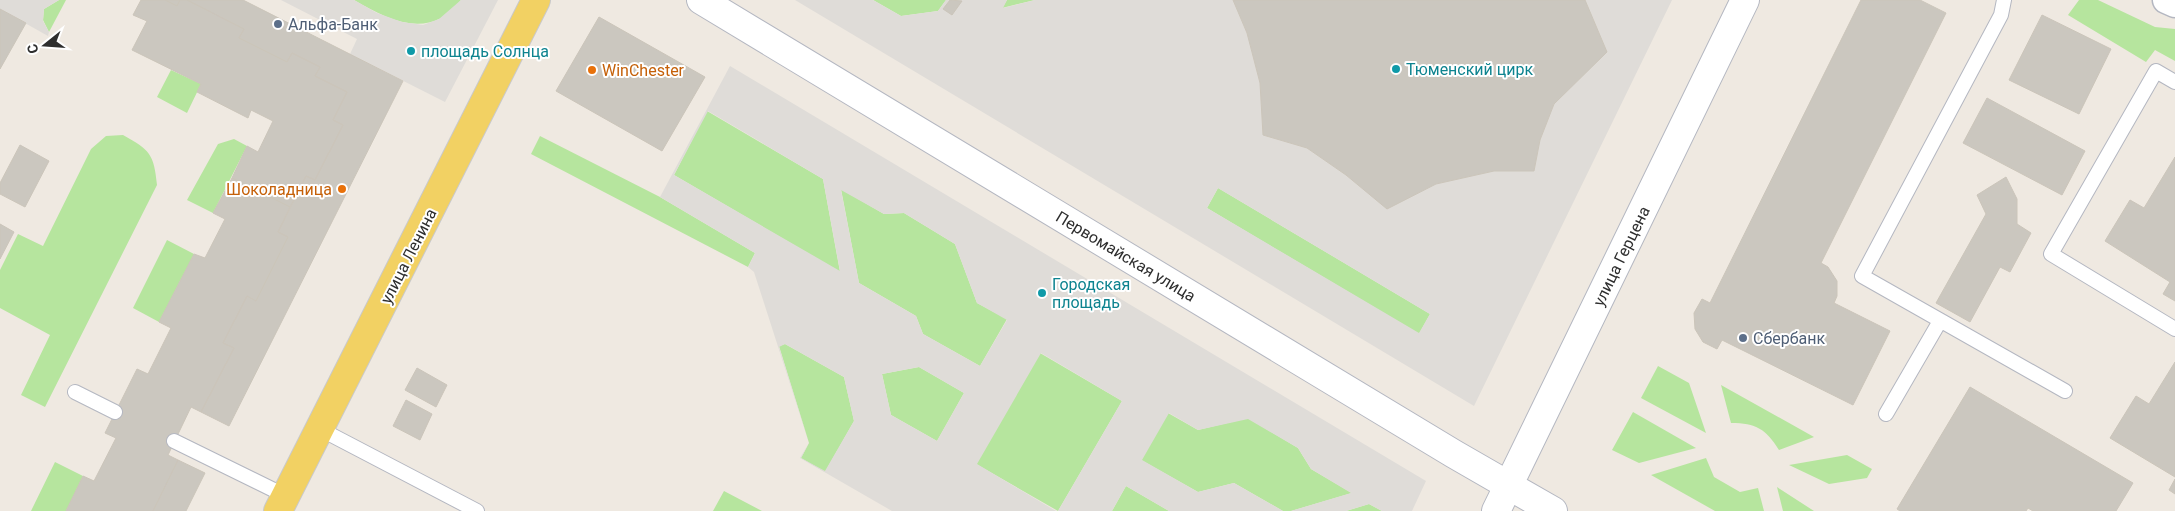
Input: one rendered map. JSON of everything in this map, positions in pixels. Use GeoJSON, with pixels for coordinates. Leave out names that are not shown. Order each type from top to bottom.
{"type":"FeatureCollection","features":[{"type":"Feature","properties":{"kind":"main road","name":"улица Ленина"},"geometry":{"type":"LineString","coordinates":[[282,504],[536,0]]}},
{"type":"Feature","properties":{"kind":"street","name":"Первомайская улица"},"geometry":{"type":"LineString","coordinates":[[701,0],[1454,454],[1553,511]]}},
{"type":"Feature","properties":{"kind":"street","name":"улица Герцена"},"geometry":{"type":"LineString","coordinates":[[1496,511],[1745,0]]}},
{"type":"Feature","properties":{"kind":"street"},"geometry":{"type":"LineString","coordinates":[[2166,0],[2175,4]]}},
{"type":"Feature","properties":{"kind":"lane"},"geometry":{"type":"LineString","coordinates":[[2004,0],[2001,15],[1862,276],[2065,391]]}},
{"type":"Feature","properties":{"kind":"lane"},"geometry":{"type":"LineString","coordinates":[[2175,82],[2156,71],[2051,254],[2175,329]]}},
{"type":"Feature","properties":{"kind":"lane"},"geometry":{"type":"LineString","coordinates":[[1886,414],[1940,321]]}},
{"type":"Feature","properties":{"kind":"lane"},"geometry":{"type":"LineString","coordinates":[[75,392],[115,412]]}},
{"type":"Feature","properties":{"kind":"lane"},"geometry":{"type":"LineString","coordinates":[[320,429],[477,511]]}},
{"type":"Feature","properties":{"kind":"lane"},"geometry":{"type":"LineString","coordinates":[[174,441],[282,504]]}},
{"type":"Feature","properties":{"kind":"green space"},"geometry":{"type":"Polygon","coordinates":[[[59,0],[66,0],[49,32],[43,20],[44,9],[59,0]]]}},
{"type":"Feature","properties":{"kind":"green space"},"geometry":{"type":"Polygon","coordinates":[[[354,0],[461,0],[449,13],[423,24],[396,20],[382,15],[354,0]]]}},
{"type":"Feature","properties":{"kind":"green space"},"geometry":{"type":"Polygon","coordinates":[[[873,0],[946,0],[938,11],[901,16],[873,0]]]}},
{"type":"Feature","properties":{"kind":"green space"},"geometry":{"type":"Polygon","coordinates":[[[1007,0],[1035,0],[1002,8],[1007,0]]]}},
{"type":"Feature","properties":{"kind":"green space"},"geometry":{"type":"Polygon","coordinates":[[[2079,0],[2098,0],[2155,27],[2175,29],[2175,61],[2155,50],[2146,62],[2068,15],[2079,0]]]}},
{"type":"Feature","properties":{"kind":"green space"},"geometry":{"type":"Polygon","coordinates":[[[171,70],[201,84],[187,113],[157,97],[171,70]]]}},
{"type":"Feature","properties":{"kind":"green space"},"geometry":{"type":"Polygon","coordinates":[[[707,111],[823,179],[840,272],[674,175],[707,111]]]}},
{"type":"Feature","properties":{"kind":"green space"},"geometry":{"type":"Polygon","coordinates":[[[123,135],[145,149],[149,154],[154,166],[157,185],[45,407],[21,395],[50,335],[0,308],[0,270],[18,234],[43,246],[91,149],[106,136],[123,135]]]}},
{"type":"Feature","properties":{"kind":"green space"},"geometry":{"type":"Polygon","coordinates":[[[540,136],[660,197],[755,253],[748,267],[531,154],[540,136]]]}},
{"type":"Feature","properties":{"kind":"green space"},"geometry":{"type":"Polygon","coordinates":[[[234,139],[247,146],[213,213],[187,200],[218,144],[234,139]]]}},
{"type":"Feature","properties":{"kind":"green space"},"geometry":{"type":"Polygon","coordinates":[[[1218,188],[1430,314],[1419,334],[1207,208],[1218,188]]]}},
{"type":"Feature","properties":{"kind":"green space"},"geometry":{"type":"Polygon","coordinates":[[[841,189],[884,214],[904,213],[955,244],[977,303],[1007,319],[980,366],[923,334],[916,316],[859,283],[841,189]]]}},
{"type":"Feature","properties":{"kind":"green space"},"geometry":{"type":"Polygon","coordinates":[[[167,240],[194,254],[159,322],[133,308],[167,240]]]}},
{"type":"Feature","properties":{"kind":"green space"},"geometry":{"type":"Polygon","coordinates":[[[785,344],[844,377],[854,421],[825,472],[801,458],[809,443],[779,346],[785,344]]]}},
{"type":"Feature","properties":{"kind":"green space"},"geometry":{"type":"Polygon","coordinates":[[[1040,353],[1122,401],[1058,511],[976,464],[1040,353]]]}},
{"type":"Feature","properties":{"kind":"green space"},"geometry":{"type":"Polygon","coordinates":[[[1658,366],[1689,383],[1706,433],[1641,398],[1658,366]]]}},
{"type":"Feature","properties":{"kind":"green space"},"geometry":{"type":"Polygon","coordinates":[[[919,367],[964,393],[937,441],[891,415],[882,374],[919,367]]]}},
{"type":"Feature","properties":{"kind":"green space"},"geometry":{"type":"Polygon","coordinates":[[[1721,385],[1814,437],[1779,450],[1770,437],[1760,429],[1747,424],[1731,423],[1721,385]]]}},
{"type":"Feature","properties":{"kind":"green space"},"geometry":{"type":"Polygon","coordinates":[[[1633,412],[1696,448],[1639,463],[1612,450],[1633,412]]]}},
{"type":"Feature","properties":{"kind":"green space"},"geometry":{"type":"Polygon","coordinates":[[[1168,413],[1198,430],[1248,418],[1298,448],[1311,469],[1352,493],[1291,511],[1283,511],[1234,483],[1198,492],[1141,460],[1168,413]]]}},
{"type":"Feature","properties":{"kind":"green space"},"geometry":{"type":"Polygon","coordinates":[[[1847,455],[1872,469],[1867,478],[1829,484],[1789,465],[1847,455]]]}},
{"type":"Feature","properties":{"kind":"green space"},"geometry":{"type":"Polygon","coordinates":[[[1706,458],[1714,477],[1740,492],[1758,488],[1764,511],[1715,511],[1651,475],[1706,458]]]}},
{"type":"Feature","properties":{"kind":"green space"},"geometry":{"type":"Polygon","coordinates":[[[55,462],[83,476],[66,511],[31,511],[55,462]]]}},
{"type":"Feature","properties":{"kind":"green space"},"geometry":{"type":"Polygon","coordinates":[[[1126,486],[1169,511],[1112,511],[1126,486]]]}},
{"type":"Feature","properties":{"kind":"green space"},"geometry":{"type":"Polygon","coordinates":[[[1777,487],[1814,511],[1783,511],[1777,487]]]}},
{"type":"Feature","properties":{"kind":"green space"},"geometry":{"type":"Polygon","coordinates":[[[724,491],[762,511],[713,511],[724,491]]]}},
{"type":"Feature","properties":{"kind":"green space"},"geometry":{"type":"Polygon","coordinates":[[[1369,504],[1382,511],[1346,511],[1369,504]]]}},
{"type":"Feature","properties":{"kind":"shaded area"},"geometry":{"type":"Polygon","coordinates":[[[0,0],[59,0],[44,9],[43,21],[49,32],[48,36],[0,9],[0,0]]]}},
{"type":"Feature","properties":{"kind":"shaded area","name":"площадь Солнца"},"geometry":{"type":"Polygon","coordinates":[[[281,0],[354,0],[377,13],[402,22],[423,25],[439,19],[461,0],[498,0],[445,102],[350,54],[357,39],[281,0]]]}},
{"type":"Feature","properties":{"kind":"shaded area"},"geometry":{"type":"Polygon","coordinates":[[[795,0],[873,0],[901,16],[938,11],[946,0],[1007,0],[1003,8],[1035,0],[1233,0],[1247,33],[1260,83],[1263,135],[1307,148],[1346,175],[1387,208],[1436,184],[1494,171],[1534,171],[1540,140],[1554,104],[1576,81],[1585,0],[1672,0],[1474,406],[795,0]],[[1218,188],[1207,208],[1419,333],[1430,314],[1218,188]]]}},
{"type":"Feature","properties":{"kind":"shaded area","name":"Городская площадь"},"geometry":{"type":"Polygon","coordinates":[[[730,66],[1426,481],[1412,511],[1382,511],[1369,504],[1346,511],[1291,511],[1351,493],[1311,469],[1298,448],[1248,419],[1198,430],[1169,413],[1142,460],[1198,492],[1234,483],[1283,511],[1169,511],[1126,486],[1112,511],[1058,511],[1122,401],[1041,353],[977,464],[1056,511],[892,511],[800,458],[809,443],[754,272],[748,267],[755,253],[660,197],[730,66]],[[708,111],[674,175],[840,271],[823,179],[708,111]],[[841,190],[859,283],[916,316],[923,334],[980,366],[1007,320],[977,303],[955,244],[904,213],[884,214],[841,190]],[[785,344],[779,347],[809,443],[801,458],[825,471],[854,421],[844,377],[785,344]],[[919,367],[882,374],[891,415],[937,441],[964,393],[919,367]]]}},
{"type":"Feature","properties":{"kind":"building"},"geometry":{"type":"Polygon","coordinates":[[[141,0],[165,0],[177,6],[180,0],[187,0],[244,29],[239,38],[287,62],[292,53],[320,67],[315,76],[347,92],[333,120],[343,125],[315,180],[306,176],[290,207],[232,178],[247,146],[258,152],[273,121],[251,110],[248,118],[197,92],[201,84],[132,50],[147,21],[133,15],[141,0]]]}},
{"type":"Feature","properties":{"kind":"building"},"geometry":{"type":"Polygon","coordinates":[[[165,0],[180,0],[177,6],[165,0]]]}},
{"type":"Feature","properties":{"kind":"building"},"geometry":{"type":"Polygon","coordinates":[[[187,0],[243,0],[403,81],[229,426],[201,412],[234,348],[223,343],[247,296],[256,301],[288,237],[278,232],[306,176],[315,180],[343,125],[333,120],[347,92],[315,76],[320,67],[292,53],[287,62],[239,38],[244,29],[187,0]]]}},
{"type":"Feature","properties":{"kind":"building"},"geometry":{"type":"Polygon","coordinates":[[[950,0],[962,1],[952,15],[943,9],[950,0]]]}},
{"type":"Feature","properties":{"kind":"building"},"geometry":{"type":"Polygon","coordinates":[[[1233,0],[1585,0],[1607,52],[1554,104],[1540,140],[1534,171],[1494,171],[1436,184],[1387,209],[1346,175],[1307,148],[1263,135],[1260,83],[1247,33],[1233,0]]]}},
{"type":"Feature","properties":{"kind":"building"},"geometry":{"type":"Polygon","coordinates":[[[1861,0],[1920,0],[1946,13],[1821,263],[1828,267],[1837,281],[1837,296],[1834,303],[1890,331],[1853,405],[1722,340],[1717,349],[1703,342],[1695,329],[1694,313],[1702,299],[1710,303],[1861,0]]]}},
{"type":"Feature","properties":{"kind":"building"},"geometry":{"type":"Polygon","coordinates":[[[0,9],[26,23],[0,69],[0,9]]]}},
{"type":"Feature","properties":{"kind":"building"},"geometry":{"type":"Polygon","coordinates":[[[2042,15],[2111,49],[2079,114],[2009,80],[2042,15]]]}},
{"type":"Feature","properties":{"kind":"building"},"geometry":{"type":"Polygon","coordinates":[[[599,17],[705,77],[662,151],[556,91],[599,17]]]}},
{"type":"Feature","properties":{"kind":"building"},"geometry":{"type":"Polygon","coordinates":[[[1987,98],[2085,151],[2062,195],[1963,143],[1987,98]]]}},
{"type":"Feature","properties":{"kind":"building"},"geometry":{"type":"Polygon","coordinates":[[[20,145],[49,161],[25,207],[0,194],[0,183],[20,145]]]}},
{"type":"Feature","properties":{"kind":"building"},"geometry":{"type":"Polygon","coordinates":[[[2175,157],[2175,301],[2163,294],[2170,282],[2105,241],[2130,200],[2144,208],[2175,157]]]}},
{"type":"Feature","properties":{"kind":"building"},"geometry":{"type":"Polygon","coordinates":[[[2006,177],[2017,199],[2017,224],[2031,233],[2010,272],[2000,267],[1970,322],[1936,303],[1986,214],[1977,195],[2006,177]]]}},
{"type":"Feature","properties":{"kind":"building"},"geometry":{"type":"Polygon","coordinates":[[[232,178],[290,207],[278,232],[288,237],[256,301],[247,296],[223,343],[234,348],[201,412],[191,407],[168,455],[178,460],[153,511],[66,511],[83,476],[94,481],[116,438],[105,433],[137,369],[148,374],[171,328],[159,322],[194,254],[205,258],[225,219],[213,213],[232,178]]]}},
{"type":"Feature","properties":{"kind":"building"},"geometry":{"type":"Polygon","coordinates":[[[0,224],[14,232],[0,259],[0,224]]]}},
{"type":"Feature","properties":{"kind":"building"},"geometry":{"type":"Polygon","coordinates":[[[2175,362],[2175,477],[2110,438],[2136,396],[2149,404],[2175,362]]]}},
{"type":"Feature","properties":{"kind":"building"},"geometry":{"type":"Polygon","coordinates":[[[417,368],[447,385],[436,407],[405,390],[417,368]]]}},
{"type":"Feature","properties":{"kind":"building"},"geometry":{"type":"Polygon","coordinates":[[[1970,387],[2133,483],[2116,511],[2033,511],[2028,508],[2026,511],[1900,511],[1897,509],[1970,387]]]}},
{"type":"Feature","properties":{"kind":"building"},"geometry":{"type":"Polygon","coordinates":[[[406,400],[432,414],[420,440],[393,426],[406,400]]]}},
{"type":"Feature","properties":{"kind":"building"},"geometry":{"type":"Polygon","coordinates":[[[178,460],[205,473],[186,511],[153,511],[178,460]]]}},
{"type":"Feature","properties":{"kind":"building"},"geometry":{"type":"Polygon","coordinates":[[[2175,479],[2175,494],[2169,490],[2175,479]]]}},
{"type":"Feature","properties":{"kind":"place","name":"Альфа-Банк"},"geometry":{"type":"Point","coordinates":[278,24]}},
{"type":"Feature","properties":{"kind":"place","name":"площадь Солнца"},"geometry":{"type":"Point","coordinates":[411,51]}},
{"type":"Feature","properties":{"kind":"place","name":"Тюменский цирк"},"geometry":{"type":"Point","coordinates":[1396,69]}},
{"type":"Feature","properties":{"kind":"place","name":"WinChester"},"geometry":{"type":"Point","coordinates":[592,70]}},
{"type":"Feature","properties":{"kind":"place","name":"Шоколадница"},"geometry":{"type":"Point","coordinates":[342,189]}},
{"type":"Feature","properties":{"kind":"place","name":"Городская площадь"},"geometry":{"type":"Point","coordinates":[1042,293]}},
{"type":"Feature","properties":{"kind":"place","name":"Сбербанк"},"geometry":{"type":"Point","coordinates":[1743,338]}}]}
